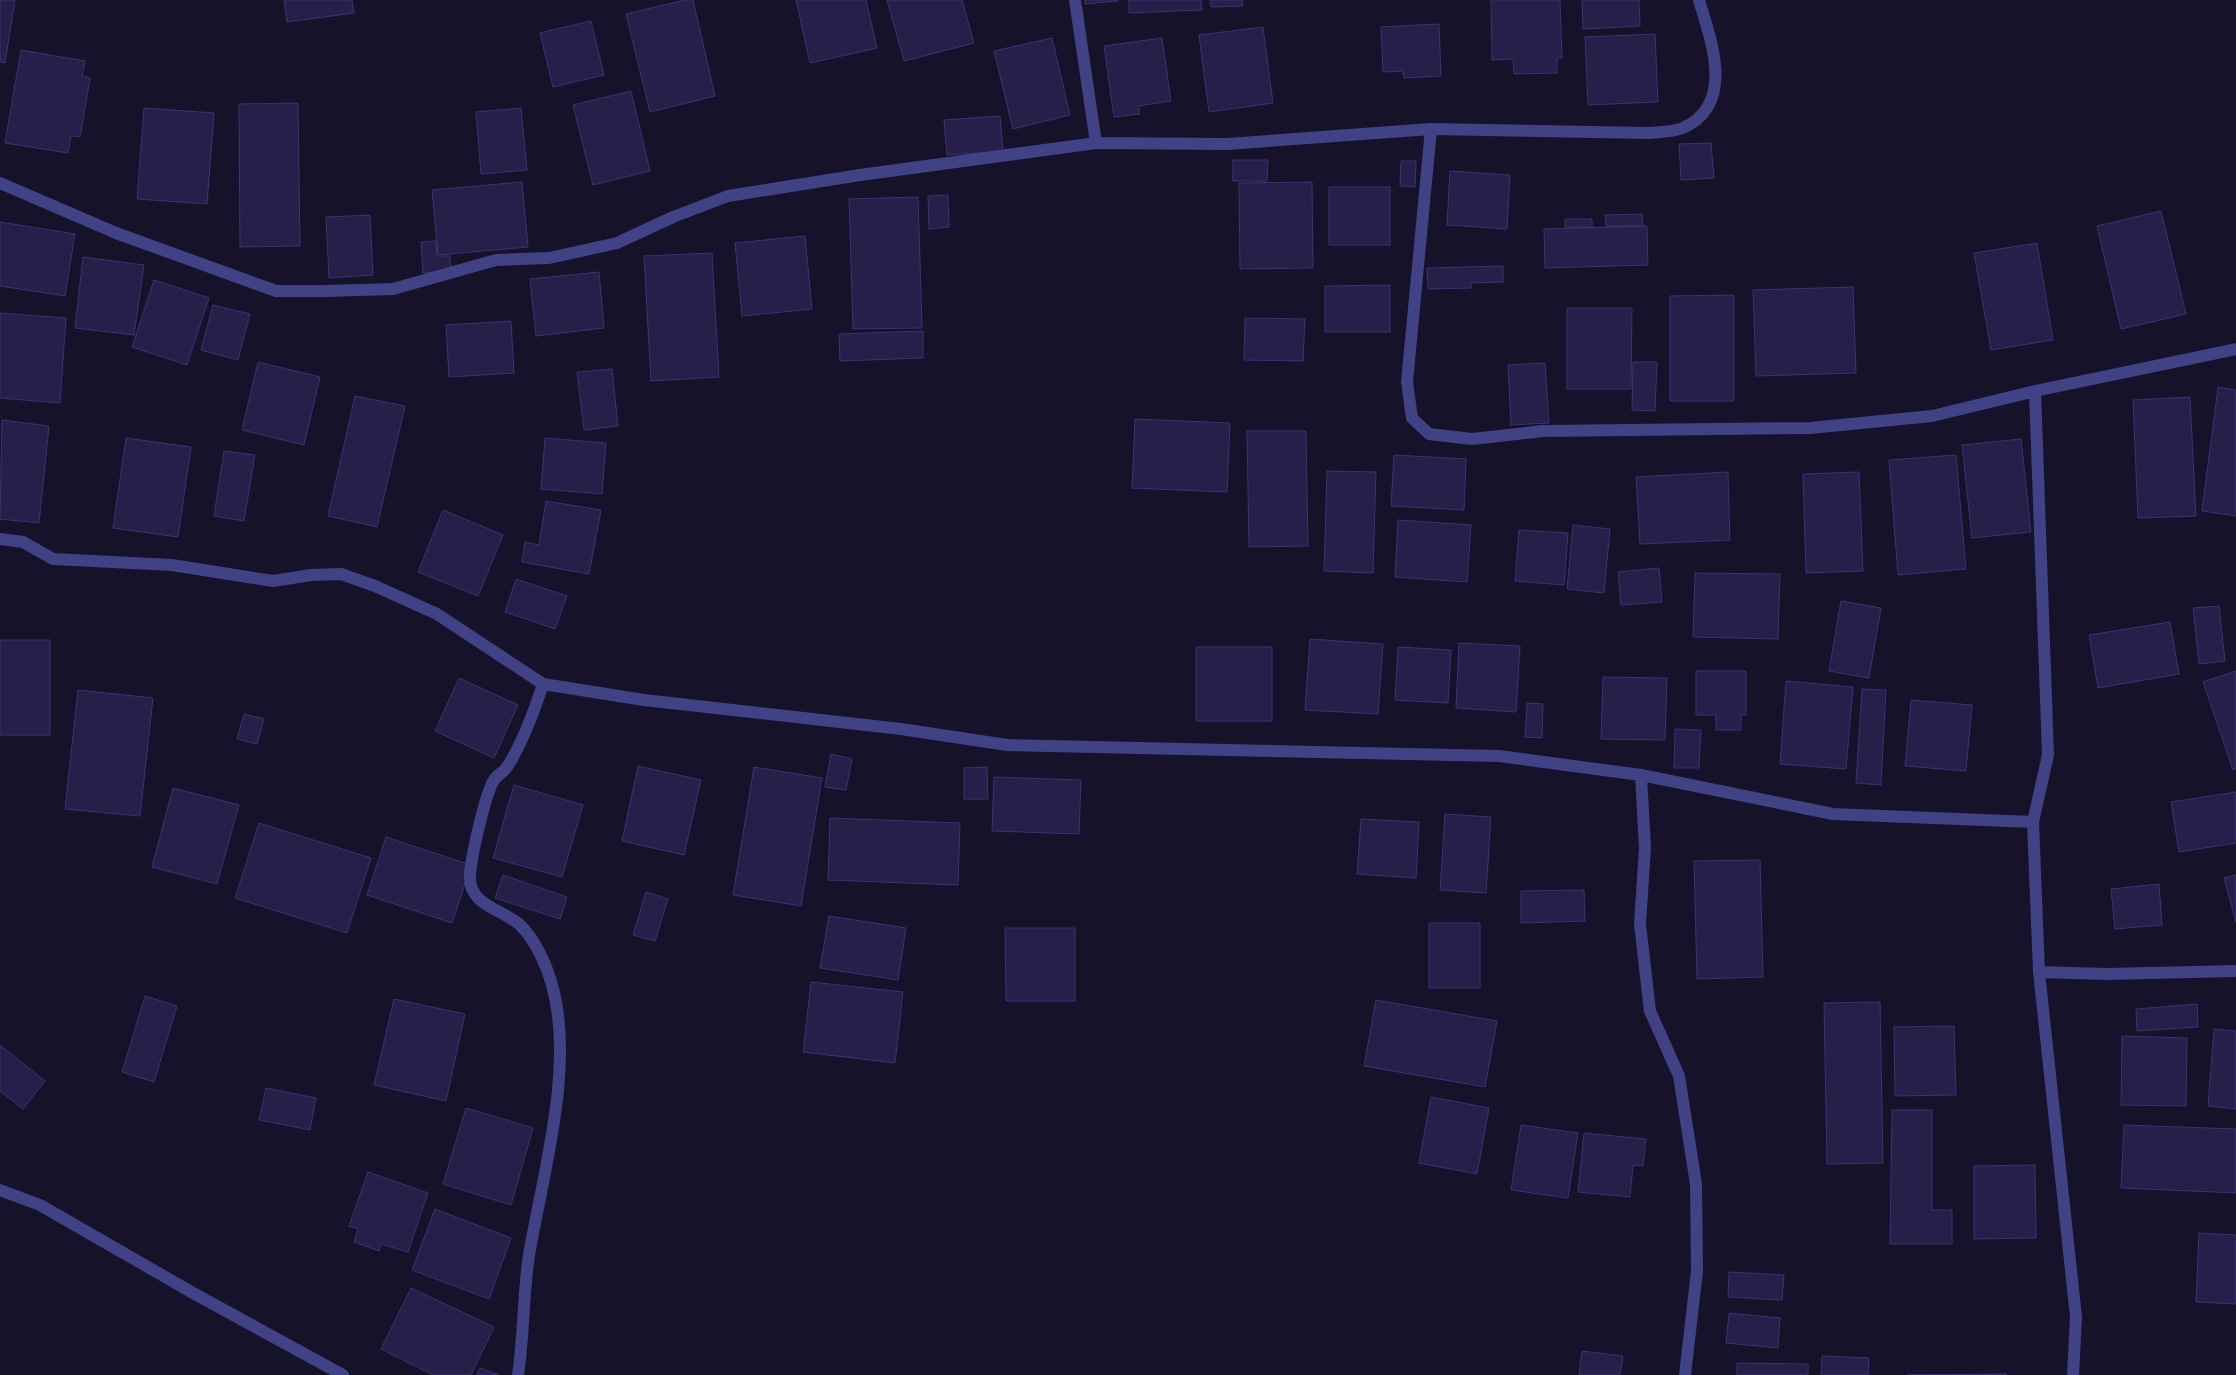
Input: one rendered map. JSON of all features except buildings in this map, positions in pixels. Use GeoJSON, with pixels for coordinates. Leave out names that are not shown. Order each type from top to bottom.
{"type":"FeatureCollection","features":[{"type":"Feature","properties":{"kind":"street"},"geometry":{"type":"LineString","coordinates":[[1075,0],[1096,143]]}},
{"type":"Feature","properties":{"kind":"street"},"geometry":{"type":"LineString","coordinates":[[0,183],[116,232],[276,291],[392,289],[496,260],[549,258],[617,243],[673,217],[728,196],[860,175],[1096,143],[1227,144],[1431,129],[1648,133],[1682,128],[1704,114],[1715,89],[1717,69],[1699,0]]}},
{"type":"Feature","properties":{"kind":"street"},"geometry":{"type":"LineString","coordinates":[[1431,129],[1407,382],[1412,418],[1428,434],[1472,439],[1543,431],[1810,428],[1932,416],[2035,390],[2236,349]]}},
{"type":"Feature","properties":{"kind":"street"},"geometry":{"type":"LineString","coordinates":[[2035,390],[2048,755],[2033,822],[2038,972],[2076,1317],[2073,1375]]}},
{"type":"Feature","properties":{"kind":"street"},"geometry":{"type":"LineString","coordinates":[[0,538],[22,542],[53,559],[172,565],[273,581],[311,575],[341,574],[375,586],[437,614],[543,684],[653,702],[901,729],[1007,745],[1499,756],[1641,775],[1833,814],[2033,822]]}},
{"type":"Feature","properties":{"kind":"street"},"geometry":{"type":"LineString","coordinates":[[518,1375],[529,1257],[553,1127],[560,1068],[557,1011],[552,984],[535,946],[520,925],[482,902],[471,890],[470,876],[487,796],[494,780],[508,766],[530,725],[543,684]]}},
{"type":"Feature","properties":{"kind":"street"},"geometry":{"type":"LineString","coordinates":[[1641,775],[1645,848],[1640,924],[1650,1011],[1679,1076],[1696,1184],[1697,1271],[1685,1375]]}},
{"type":"Feature","properties":{"kind":"street"},"geometry":{"type":"LineString","coordinates":[[2038,972],[2107,974],[2236,971]]}},
{"type":"Feature","properties":{"kind":"street"},"geometry":{"type":"LineString","coordinates":[[0,1190],[40,1205],[193,1293],[343,1375]]}}]}
